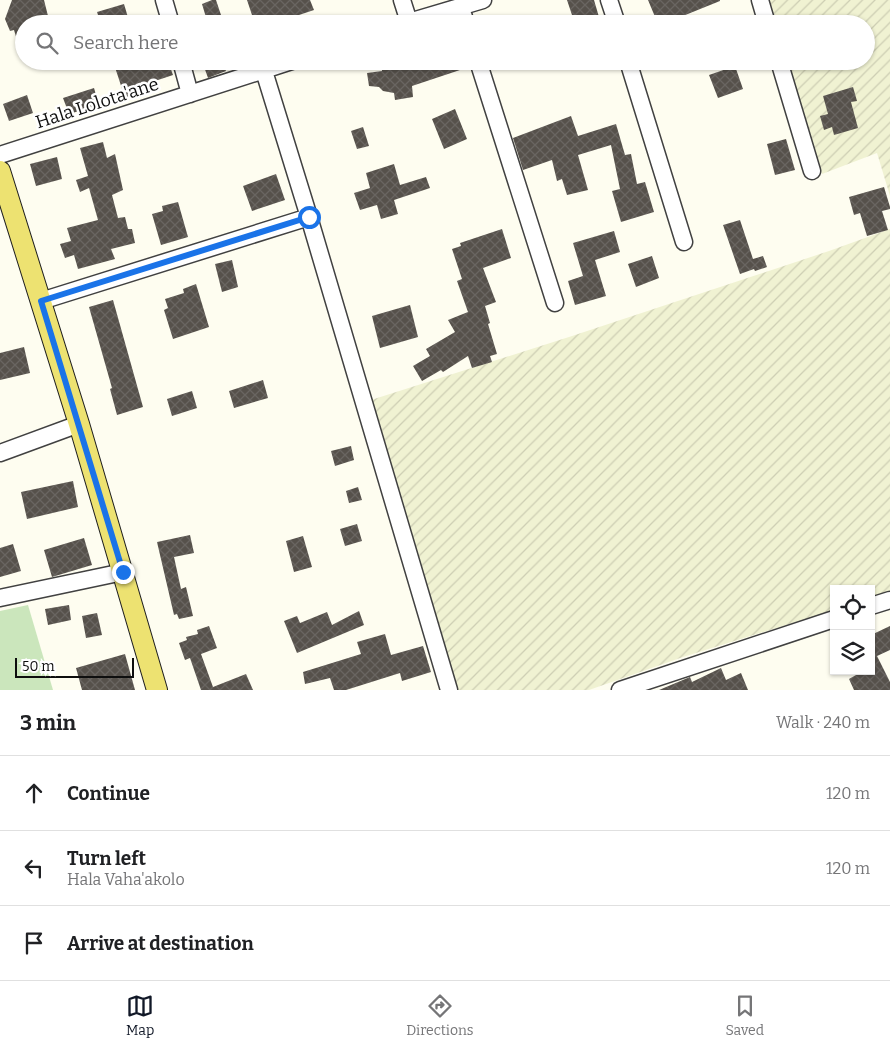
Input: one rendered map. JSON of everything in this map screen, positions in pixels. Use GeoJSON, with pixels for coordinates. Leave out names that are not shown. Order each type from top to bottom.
{"type":"FeatureCollection","features":[{"type":"Feature","properties":{"kind":"main road"},"geometry":{"type":"LineString","coordinates":[[0,171],[79,424],[157,690]]}},
{"type":"Feature","properties":{"kind":"street"},"geometry":{"type":"LineString","coordinates":[[164,0],[168,15]]}},
{"type":"Feature","properties":{"kind":"street"},"geometry":{"type":"LineString","coordinates":[[402,0],[404,15]]}},
{"type":"Feature","properties":{"kind":"street"},"geometry":{"type":"LineString","coordinates":[[433,15],[483,0]]}},
{"type":"Feature","properties":{"kind":"street"},"geometry":{"type":"LineString","coordinates":[[609,0],[614,15]]}},
{"type":"Feature","properties":{"kind":"street"},"geometry":{"type":"LineString","coordinates":[[760,0],[764,15]]}},
{"type":"Feature","properties":{"kind":"street"},"geometry":{"type":"LineString","coordinates":[[461,7],[463,15]]}},
{"type":"Feature","properties":{"kind":"street"},"geometry":{"type":"LineString","coordinates":[[183,70],[190,94]]}},
{"type":"Feature","properties":{"kind":"street"},"geometry":{"type":"LineString","coordinates":[[481,70],[555,302]]}},
{"type":"Feature","properties":{"kind":"street"},"geometry":{"type":"LineString","coordinates":[[631,70],[684,242]]}},
{"type":"Feature","properties":{"kind":"street"},"geometry":{"type":"LineString","coordinates":[[782,70],[812,171]]}},
{"type":"Feature","properties":{"kind":"street"},"geometry":{"type":"LineString","coordinates":[[264,71],[449,690]]}},
{"type":"Feature","properties":{"kind":"street","name":"Hala Lolota'ane"},"geometry":{"type":"LineString","coordinates":[[0,155],[264,71]]}},
{"type":"Feature","properties":{"kind":"street"},"geometry":{"type":"LineString","coordinates":[[41,301],[309,217]]}},
{"type":"Feature","properties":{"kind":"street"},"geometry":{"type":"LineString","coordinates":[[0,453],[79,424]]}},
{"type":"Feature","properties":{"kind":"street"},"geometry":{"type":"LineString","coordinates":[[0,598],[123,572]]}},
{"type":"Feature","properties":{"kind":"street"},"geometry":{"type":"LineString","coordinates":[[875,605],[890,600]]}},
{"type":"Feature","properties":{"kind":"street"},"geometry":{"type":"LineString","coordinates":[[627,689],[830,620]]}},
{"type":"Feature","properties":{"kind":"green space"},"geometry":{"type":"Polygon","coordinates":[[[769,0],[890,0],[890,196],[877,153],[822,174],[791,70],[875,70],[875,15],[773,15],[769,0]]]}},
{"type":"Feature","properties":{"kind":"green space"},"geometry":{"type":"Polygon","coordinates":[[[890,229],[890,591],[875,596],[875,585],[830,585],[830,611],[683,657],[589,690],[454,690],[371,400],[829,251],[890,229]]]}},
{"type":"Feature","properties":{"kind":"green space"},"geometry":{"type":"Polygon","coordinates":[[[28,605],[53,690],[0,690],[0,611],[28,605]]]}},
{"type":"Feature","properties":{"kind":"building"},"geometry":{"type":"Polygon","coordinates":[[[12,0],[44,0],[48,15],[15,15],[15,33],[14,30],[10,31],[5,19],[12,0]]]}},
{"type":"Feature","properties":{"kind":"building"},"geometry":{"type":"Polygon","coordinates":[[[216,0],[221,15],[205,15],[202,4],[216,0]]]}},
{"type":"Feature","properties":{"kind":"building"},"geometry":{"type":"Polygon","coordinates":[[[247,0],[310,0],[314,10],[299,15],[252,15],[247,0]]]}},
{"type":"Feature","properties":{"kind":"building"},"geometry":{"type":"Polygon","coordinates":[[[567,0],[594,0],[598,15],[572,15],[567,0]]]}},
{"type":"Feature","properties":{"kind":"building"},"geometry":{"type":"Polygon","coordinates":[[[648,0],[720,0],[685,15],[654,15],[648,0]]]}},
{"type":"Feature","properties":{"kind":"building"},"geometry":{"type":"Polygon","coordinates":[[[124,4],[127,15],[98,15],[97,12],[124,4]]]}},
{"type":"Feature","properties":{"kind":"building"},"geometry":{"type":"Polygon","coordinates":[[[116,70],[171,70],[173,75],[143,85],[145,91],[125,98],[116,70]]]}},
{"type":"Feature","properties":{"kind":"building"},"geometry":{"type":"Polygon","coordinates":[[[205,70],[226,70],[226,71],[208,78],[205,70]]]}},
{"type":"Feature","properties":{"kind":"building"},"geometry":{"type":"Polygon","coordinates":[[[460,70],[412,86],[413,97],[395,100],[394,93],[383,91],[379,87],[369,86],[367,73],[382,71],[460,70]]]}},
{"type":"Feature","properties":{"kind":"building"},"geometry":{"type":"Polygon","coordinates":[[[723,70],[736,70],[743,89],[718,98],[709,75],[723,70]]]}},
{"type":"Feature","properties":{"kind":"building"},"geometry":{"type":"Polygon","coordinates":[[[853,87],[857,101],[851,102],[858,128],[834,135],[832,127],[824,130],[820,116],[828,114],[823,96],[853,87]]]}},
{"type":"Feature","properties":{"kind":"building"},"geometry":{"type":"Polygon","coordinates":[[[94,88],[99,105],[69,114],[63,98],[94,88]]]}},
{"type":"Feature","properties":{"kind":"building"},"geometry":{"type":"Polygon","coordinates":[[[27,95],[33,113],[9,121],[3,104],[27,95]]]}},
{"type":"Feature","properties":{"kind":"building"},"geometry":{"type":"Polygon","coordinates":[[[455,109],[467,139],[444,149],[432,119],[455,109]]]}},
{"type":"Feature","properties":{"kind":"building"},"geometry":{"type":"Polygon","coordinates":[[[571,116],[578,136],[616,124],[625,155],[631,154],[637,184],[645,182],[654,212],[621,222],[612,191],[620,189],[611,145],[578,155],[588,190],[567,195],[562,179],[557,181],[552,160],[523,170],[513,138],[571,116]]]}},
{"type":"Feature","properties":{"kind":"building"},"geometry":{"type":"Polygon","coordinates":[[[363,127],[369,146],[357,149],[351,131],[363,127]]]}},
{"type":"Feature","properties":{"kind":"building"},"geometry":{"type":"Polygon","coordinates":[[[786,139],[795,170],[775,175],[767,144],[786,139]]]}},
{"type":"Feature","properties":{"kind":"building"},"geometry":{"type":"Polygon","coordinates":[[[103,142],[107,158],[115,154],[123,190],[112,195],[118,218],[125,217],[128,229],[132,229],[135,243],[111,249],[115,259],[78,269],[74,255],[65,258],[60,244],[71,241],[67,228],[98,220],[89,188],[80,192],[76,180],[88,176],[80,148],[103,142]]]}},
{"type":"Feature","properties":{"kind":"building"},"geometry":{"type":"Polygon","coordinates":[[[57,157],[62,179],[36,186],[30,164],[57,157]]]}},
{"type":"Feature","properties":{"kind":"building"},"geometry":{"type":"Polygon","coordinates":[[[394,164],[400,185],[426,177],[430,188],[394,200],[398,214],[381,219],[377,205],[360,210],[354,193],[370,188],[366,173],[394,164]]]}},
{"type":"Feature","properties":{"kind":"building"},"geometry":{"type":"Polygon","coordinates":[[[276,174],[285,200],[252,211],[243,186],[276,174]]]}},
{"type":"Feature","properties":{"kind":"building"},"geometry":{"type":"Polygon","coordinates":[[[884,187],[890,209],[882,211],[888,230],[867,236],[860,213],[854,215],[849,197],[884,187]]]}},
{"type":"Feature","properties":{"kind":"building"},"geometry":{"type":"Polygon","coordinates":[[[178,202],[188,237],[161,245],[152,214],[163,211],[162,206],[178,202]]]}},
{"type":"Feature","properties":{"kind":"building"},"geometry":{"type":"Polygon","coordinates":[[[740,220],[753,259],[763,256],[767,267],[740,274],[723,225],[740,220]]]}},
{"type":"Feature","properties":{"kind":"building"},"geometry":{"type":"Polygon","coordinates":[[[502,229],[511,258],[483,268],[496,302],[485,306],[497,354],[490,356],[492,362],[472,368],[468,356],[443,372],[441,370],[422,381],[413,366],[430,356],[426,349],[455,332],[448,320],[468,312],[457,281],[462,279],[452,249],[461,246],[460,243],[502,229]]]}},
{"type":"Feature","properties":{"kind":"building"},"geometry":{"type":"Polygon","coordinates":[[[614,231],[620,252],[595,260],[606,296],[575,305],[568,281],[583,276],[573,243],[614,231]]]}},
{"type":"Feature","properties":{"kind":"building"},"geometry":{"type":"Polygon","coordinates":[[[652,256],[659,278],[636,287],[628,264],[652,256]]]}},
{"type":"Feature","properties":{"kind":"building"},"geometry":{"type":"Polygon","coordinates":[[[232,260],[238,287],[222,292],[215,264],[232,260]]]}},
{"type":"Feature","properties":{"kind":"building"},"geometry":{"type":"Polygon","coordinates":[[[196,284],[209,327],[173,339],[164,310],[168,308],[165,299],[184,293],[183,289],[196,284]]]}},
{"type":"Feature","properties":{"kind":"building"},"geometry":{"type":"Polygon","coordinates":[[[113,300],[143,407],[117,415],[110,389],[112,388],[89,307],[113,300]]]}},
{"type":"Feature","properties":{"kind":"building"},"geometry":{"type":"Polygon","coordinates":[[[410,305],[418,337],[380,348],[372,316],[410,305]]]}},
{"type":"Feature","properties":{"kind":"building"},"geometry":{"type":"Polygon","coordinates":[[[24,347],[30,373],[0,380],[0,353],[24,347]]]}},
{"type":"Feature","properties":{"kind":"building"},"geometry":{"type":"Polygon","coordinates":[[[263,380],[268,398],[234,408],[229,391],[263,380]]]}},
{"type":"Feature","properties":{"kind":"building"},"geometry":{"type":"Polygon","coordinates":[[[192,391],[197,408],[172,416],[167,399],[192,391]]]}},
{"type":"Feature","properties":{"kind":"building"},"geometry":{"type":"Polygon","coordinates":[[[351,446],[354,460],[335,466],[331,451],[351,446]]]}},
{"type":"Feature","properties":{"kind":"building"},"geometry":{"type":"Polygon","coordinates":[[[73,481],[78,507],[27,519],[21,492],[73,481]]]}},
{"type":"Feature","properties":{"kind":"building"},"geometry":{"type":"Polygon","coordinates":[[[358,487],[362,500],[349,503],[346,491],[358,487]]]}},
{"type":"Feature","properties":{"kind":"building"},"geometry":{"type":"Polygon","coordinates":[[[357,524],[362,541],[345,546],[340,529],[357,524]]]}},
{"type":"Feature","properties":{"kind":"building"},"geometry":{"type":"Polygon","coordinates":[[[190,535],[194,553],[174,557],[181,589],[186,587],[193,616],[179,619],[177,614],[174,615],[157,542],[190,535]]]}},
{"type":"Feature","properties":{"kind":"building"},"geometry":{"type":"Polygon","coordinates":[[[303,536],[312,567],[294,572],[286,541],[303,536]]]}},
{"type":"Feature","properties":{"kind":"building"},"geometry":{"type":"Polygon","coordinates":[[[84,538],[92,565],[52,577],[44,550],[84,538]]]}},
{"type":"Feature","properties":{"kind":"building"},"geometry":{"type":"Polygon","coordinates":[[[13,544],[21,571],[0,577],[0,548],[13,544]]]}},
{"type":"Feature","properties":{"kind":"building"},"geometry":{"type":"Polygon","coordinates":[[[69,605],[71,620],[48,625],[45,609],[69,605]]]}},
{"type":"Feature","properties":{"kind":"building"},"geometry":{"type":"Polygon","coordinates":[[[359,611],[364,625],[297,653],[284,621],[297,616],[300,623],[327,612],[332,625],[359,611]]]}},
{"type":"Feature","properties":{"kind":"building"},"geometry":{"type":"Polygon","coordinates":[[[97,613],[102,635],[86,638],[82,616],[97,613]]]}},
{"type":"Feature","properties":{"kind":"building"},"geometry":{"type":"Polygon","coordinates":[[[209,626],[217,648],[201,654],[213,687],[246,674],[253,690],[201,690],[190,658],[185,660],[179,643],[187,640],[186,637],[198,634],[197,630],[209,626]]]}},
{"type":"Feature","properties":{"kind":"building"},"geometry":{"type":"Polygon","coordinates":[[[890,626],[890,650],[877,656],[890,682],[890,690],[854,690],[849,679],[856,675],[875,675],[875,633],[890,626]]]}},
{"type":"Feature","properties":{"kind":"building"},"geometry":{"type":"Polygon","coordinates":[[[385,634],[391,655],[423,646],[431,672],[402,681],[400,673],[346,690],[334,690],[330,678],[305,684],[303,672],[361,654],[357,642],[385,634]]]}},
{"type":"Feature","properties":{"kind":"building"},"geometry":{"type":"Polygon","coordinates":[[[125,654],[135,690],[82,690],[76,668],[125,654]]]}},
{"type":"Feature","properties":{"kind":"building"},"geometry":{"type":"Polygon","coordinates":[[[721,668],[726,680],[741,673],[748,690],[659,690],[690,677],[692,682],[721,668]]]}},
{"type":"Feature","properties":{"kind":"route"},"geometry":{"type":"LineString","coordinates":[[123,572],[41,301],[309,217]]}}]}
